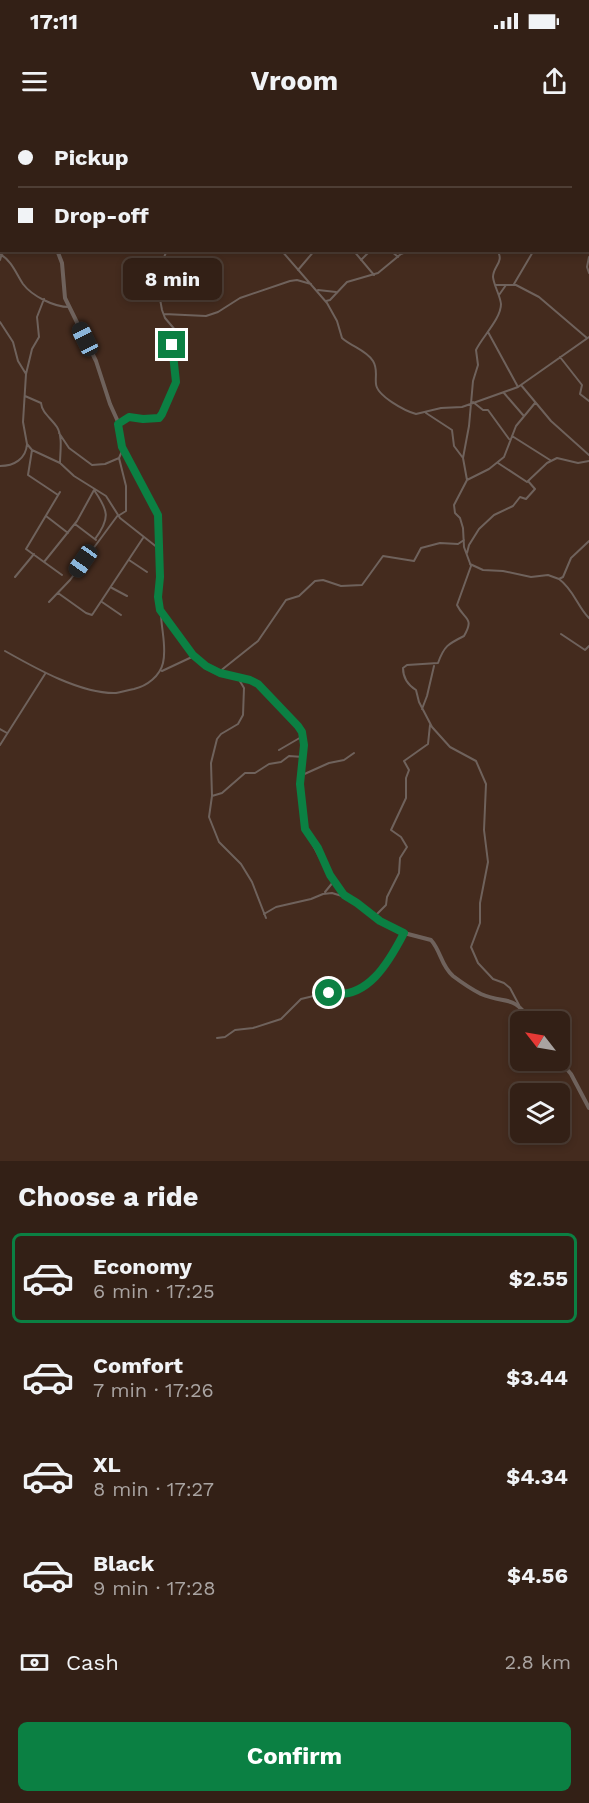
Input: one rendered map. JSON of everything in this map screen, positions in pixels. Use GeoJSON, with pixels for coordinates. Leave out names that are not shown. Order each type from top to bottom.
{"type":"FeatureCollection","features":[{"type":"Feature","properties":{"kind":"street"},"geometry":{"type":"LineString","coordinates":[[58,252],[62,263],[65,298],[93,354],[118,424],[123,448],[158,515],[160,577],[158,597],[164,658],[160,672]]}},
{"type":"Feature","properties":{"kind":"street"},"geometry":{"type":"LineString","coordinates":[[118,424],[131,417],[159,418],[172,393],[176,378],[172,348],[177,334],[164,314],[156,277],[166,252]]}},
{"type":"Feature","properties":{"kind":"street"},"geometry":{"type":"LineString","coordinates":[[283,252],[327,302],[337,321],[342,338],[359,348],[374,362],[376,385],[380,394],[412,413],[462,407],[504,393],[519,386],[589,338],[541,298],[516,284],[495,285]]}},
{"type":"Feature","properties":{"kind":"street"},"geometry":{"type":"LineString","coordinates":[[298,270],[313,252]]}},
{"type":"Feature","properties":{"kind":"street"},"geometry":{"type":"LineString","coordinates":[[355,252],[374,275]]}},
{"type":"Feature","properties":{"kind":"street"},"geometry":{"type":"LineString","coordinates":[[361,260],[368,252]]}},
{"type":"Feature","properties":{"kind":"street"},"geometry":{"type":"LineString","coordinates":[[392,252],[398,257]]}},
{"type":"Feature","properties":{"kind":"street"},"geometry":{"type":"LineString","coordinates":[[327,302],[351,280],[374,275],[407,252]]}},
{"type":"Feature","properties":{"kind":"street"},"geometry":{"type":"LineString","coordinates":[[468,480],[463,458],[474,376],[478,366],[476,350],[500,310],[494,274],[499,266],[498,252]]}},
{"type":"Feature","properties":{"kind":"street"},"geometry":{"type":"LineString","coordinates":[[516,284],[533,252]]}},
{"type":"Feature","properties":{"kind":"street"},"geometry":{"type":"LineString","coordinates":[[2,253],[27,289],[57,306],[69,307]]}},
{"type":"Feature","properties":{"kind":"street"},"geometry":{"type":"LineString","coordinates":[[0,260],[2,253]]}},
{"type":"Feature","properties":{"kind":"street"},"geometry":{"type":"LineString","coordinates":[[589,257],[587,267],[589,273]]}},
{"type":"Feature","properties":{"kind":"street"},"geometry":{"type":"LineString","coordinates":[[164,314],[206,316],[223,309],[238,298],[290,281],[297,280],[311,284]]}},
{"type":"Feature","properties":{"kind":"street"},"geometry":{"type":"LineString","coordinates":[[499,295],[506,285]]}},
{"type":"Feature","properties":{"kind":"street"},"geometry":{"type":"LineString","coordinates":[[316,290],[336,292]]}},
{"type":"Feature","properties":{"kind":"street"},"geometry":{"type":"LineString","coordinates":[[0,466],[10,466],[25,454],[27,444],[24,430],[26,374],[32,349],[38,338],[37,317],[44,299]]}},
{"type":"Feature","properties":{"kind":"street"},"geometry":{"type":"LineString","coordinates":[[0,322],[13,342],[18,361],[26,374]]}},
{"type":"Feature","properties":{"kind":"street"},"geometry":{"type":"LineString","coordinates":[[488,332],[519,386],[551,421],[589,455]]}},
{"type":"Feature","properties":{"kind":"street"},"geometry":{"type":"LineString","coordinates":[[560,357],[582,386],[580,394],[589,401]]}},
{"type":"Feature","properties":{"kind":"street"},"geometry":{"type":"LineString","coordinates":[[504,393],[523,415]]}},
{"type":"Feature","properties":{"kind":"street"},"geometry":{"type":"LineString","coordinates":[[24,396],[41,402],[41,410],[57,426],[60,463]]}},
{"type":"Feature","properties":{"kind":"street"},"geometry":{"type":"LineString","coordinates":[[472,403],[483,410],[488,410],[510,440]]}},
{"type":"Feature","properties":{"kind":"street"},"geometry":{"type":"LineString","coordinates":[[523,1011],[510,988],[493,979],[478,963],[471,947],[480,923],[480,903],[488,862],[484,830],[486,781],[476,761],[448,746],[430,724],[416,690],[409,686],[404,677],[403,668],[407,665],[438,663],[441,653],[452,642],[462,639],[467,631],[468,618],[458,609],[457,602],[471,566],[462,525],[454,512],[454,504],[468,480],[498,463],[506,454],[511,435],[523,415],[535,403]]}},
{"type":"Feature","properties":{"kind":"street"},"geometry":{"type":"LineString","coordinates":[[426,413],[452,430],[454,446],[463,458]]}},
{"type":"Feature","properties":{"kind":"street"},"geometry":{"type":"LineString","coordinates":[[59,433],[69,448],[90,464],[105,464],[119,458]]}},
{"type":"Feature","properties":{"kind":"street"},"geometry":{"type":"LineString","coordinates":[[511,435],[550,460]]}},
{"type":"Feature","properties":{"kind":"street"},"geometry":{"type":"LineString","coordinates":[[27,444],[32,450],[60,463],[106,496],[118,516],[158,548]]}},
{"type":"Feature","properties":{"kind":"street"},"geometry":{"type":"LineString","coordinates":[[49,602],[118,516],[126,511],[127,492],[119,458],[123,448]]}},
{"type":"Feature","properties":{"kind":"street"},"geometry":{"type":"LineString","coordinates":[[32,450],[28,475],[59,494],[26,548],[62,575]]}},
{"type":"Feature","properties":{"kind":"street"},"geometry":{"type":"LineString","coordinates":[[527,482],[550,460],[560,457],[578,463],[589,461]]}},
{"type":"Feature","properties":{"kind":"street"},"geometry":{"type":"LineString","coordinates":[[467,553],[479,529],[494,515],[512,507],[520,497],[527,499],[535,489],[498,463]]}},
{"type":"Feature","properties":{"kind":"street"},"geometry":{"type":"LineString","coordinates":[[44,562],[75,524],[94,490],[106,512],[105,525],[97,541]]}},
{"type":"Feature","properties":{"kind":"street"},"geometry":{"type":"LineString","coordinates":[[46,516],[68,532]]}},
{"type":"Feature","properties":{"kind":"street"},"geometry":{"type":"LineString","coordinates":[[75,524],[97,541]]}},
{"type":"Feature","properties":{"kind":"street"},"geometry":{"type":"LineString","coordinates":[[58,593],[90,615],[96,612],[143,538]]}},
{"type":"Feature","properties":{"kind":"street"},"geometry":{"type":"LineString","coordinates":[[218,672],[258,641],[286,600],[299,596],[312,582],[320,580],[341,586],[363,585],[383,556],[414,561],[421,548],[440,543],[458,544],[464,540],[472,540]]}},
{"type":"Feature","properties":{"kind":"street"},"geometry":{"type":"LineString","coordinates":[[559,579],[563,576],[572,556],[589,541]]}},
{"type":"Feature","properties":{"kind":"street"},"geometry":{"type":"LineString","coordinates":[[15,577],[34,554]]}},
{"type":"Feature","properties":{"kind":"street"},"geometry":{"type":"LineString","coordinates":[[129,560],[147,572]]}},
{"type":"Feature","properties":{"kind":"street"},"geometry":{"type":"LineString","coordinates":[[471,566],[486,571],[508,572],[531,577],[548,575],[559,579],[571,589],[589,618]]}},
{"type":"Feature","properties":{"kind":"street"},"geometry":{"type":"LineString","coordinates":[[112,588],[127,596]]}},
{"type":"Feature","properties":{"kind":"street"},"geometry":{"type":"LineString","coordinates":[[102,602],[121,615]]}},
{"type":"Feature","properties":{"kind":"street"},"geometry":{"type":"LineString","coordinates":[[160,610],[194,656],[218,672],[250,680],[261,686],[298,726],[303,736],[300,776],[305,828],[345,897]]}},
{"type":"Feature","properties":{"kind":"street"},"geometry":{"type":"LineString","coordinates":[[561,634],[585,650],[589,646]]}},
{"type":"Feature","properties":{"kind":"street"},"geometry":{"type":"LineString","coordinates":[[5,651],[45,674],[87,688],[118,693],[147,684],[160,672],[194,656]]}},
{"type":"Feature","properties":{"kind":"street"},"geometry":{"type":"LineString","coordinates":[[422,709],[434,664]]}},
{"type":"Feature","properties":{"kind":"street"},"geometry":{"type":"LineString","coordinates":[[0,745],[45,674]]}},
{"type":"Feature","properties":{"kind":"street"},"geometry":{"type":"LineString","coordinates":[[236,676],[243,683],[244,688],[243,715],[238,724],[217,739],[210,763],[212,796],[209,817],[219,842],[244,869],[252,882],[266,918]]}},
{"type":"Feature","properties":{"kind":"street"},"geometry":{"type":"LineString","coordinates":[[374,917],[386,905],[387,897],[399,873],[400,858],[406,849],[403,840],[391,830],[406,796],[406,778],[409,770],[404,762],[428,744],[430,724]]}},
{"type":"Feature","properties":{"kind":"street"},"geometry":{"type":"LineString","coordinates":[[0,729],[7,733]]}},
{"type":"Feature","properties":{"kind":"street"},"geometry":{"type":"LineString","coordinates":[[279,750],[303,736]]}},
{"type":"Feature","properties":{"kind":"street"},"geometry":{"type":"LineString","coordinates":[[300,776],[329,763],[344,760],[354,753]]}},
{"type":"Feature","properties":{"kind":"street"},"geometry":{"type":"LineString","coordinates":[[212,796],[222,793],[245,773],[255,773],[270,764],[282,762],[289,756],[303,757]]}},
{"type":"Feature","properties":{"kind":"street"},"geometry":{"type":"LineString","coordinates":[[323,894],[334,881]]}},
{"type":"Feature","properties":{"kind":"street"},"geometry":{"type":"LineString","coordinates":[[264,914],[276,907],[323,894],[332,893],[345,897],[357,903],[374,917],[404,933],[431,940],[446,968],[466,985],[482,994],[512,1000],[519,1005]]}},
{"type":"Feature","properties":{"kind":"street"},"geometry":{"type":"LineString","coordinates":[[218,1038],[225,1037],[235,1030],[253,1028],[281,1019],[301,999],[326,993],[348,994],[358,991],[381,971],[404,933]]}},
{"type":"Feature","properties":{"kind":"street"},"geometry":{"type":"LineString","coordinates":[[568,1071],[589,1108]]}},
{"type":"Feature","properties":{"kind":"route"},"geometry":{"type":"LineString","coordinates":[[172,345],[176,382],[162,414],[159,418],[129,417],[118,424],[122,447],[158,515],[160,610],[193,655],[201,662],[220,673],[258,684],[298,726],[302,732],[304,745],[300,784],[305,829],[318,848],[330,875],[344,895],[386,925],[404,933],[381,971],[365,987],[348,994],[329,993]]}}]}
